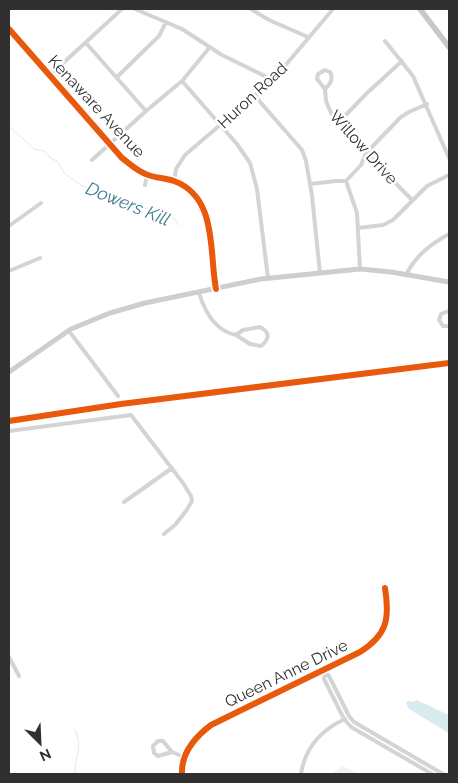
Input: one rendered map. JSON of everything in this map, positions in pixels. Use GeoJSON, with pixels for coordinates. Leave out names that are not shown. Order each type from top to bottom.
{"type":"FeatureCollection","features":[{"type":"Feature","properties":{"kind":"main road"},"geometry":{"type":"LineString","coordinates":[[420,9],[449,47]]}},
{"type":"Feature","properties":{"kind":"main road"},"geometry":{"type":"LineString","coordinates":[[9,372],[68,331],[110,313],[145,303],[268,278],[360,270],[406,274],[449,282]]}},
{"type":"Feature","properties":{"kind":"street"},"geometry":{"type":"LineString","coordinates":[[49,76],[122,9]]}},
{"type":"Feature","properties":{"kind":"street"},"geometry":{"type":"LineString","coordinates":[[135,9],[182,29],[242,66],[273,80]]}},
{"type":"Feature","properties":{"kind":"street"},"geometry":{"type":"LineString","coordinates":[[251,9],[257,10],[269,20],[308,37]]}},
{"type":"Feature","properties":{"kind":"street","name":"Huron Road"},"geometry":{"type":"LineString","coordinates":[[174,181],[176,169],[185,155],[273,80],[333,9]]}},
{"type":"Feature","properties":{"kind":"street"},"geometry":{"type":"LineString","coordinates":[[117,77],[159,36],[166,22]]}},
{"type":"Feature","properties":{"kind":"street","name":"Kenaware Avenue"},"geometry":{"type":"LineString","coordinates":[[9,29],[110,144],[133,167],[147,175],[174,181],[185,187],[195,196],[206,215],[216,289]]}},
{"type":"Feature","properties":{"kind":"street"},"geometry":{"type":"LineString","coordinates":[[385,41],[413,76],[427,104],[449,158]]}},
{"type":"Feature","properties":{"kind":"street"},"geometry":{"type":"LineString","coordinates":[[86,43],[146,110]]}},
{"type":"Feature","properties":{"kind":"street"},"geometry":{"type":"LineString","coordinates":[[92,160],[146,110],[182,82],[210,47]]}},
{"type":"Feature","properties":{"kind":"street"},"geometry":{"type":"LineString","coordinates":[[338,122],[402,61]]}},
{"type":"Feature","properties":{"kind":"street","name":"Willow Drive"},"geometry":{"type":"LineString","coordinates":[[325,89],[332,78],[330,72],[325,70],[318,74],[317,79],[325,89],[327,106],[338,122],[366,153],[412,200]]}},
{"type":"Feature","properties":{"kind":"street"},"geometry":{"type":"LineString","coordinates":[[182,82],[250,163],[257,189],[268,278]]}},
{"type":"Feature","properties":{"kind":"street"},"geometry":{"type":"LineString","coordinates":[[255,96],[302,150],[310,184],[320,273]]}},
{"type":"Feature","properties":{"kind":"street"},"geometry":{"type":"LineString","coordinates":[[310,184],[346,181],[361,165],[366,153],[401,117],[427,104]]}},
{"type":"Feature","properties":{"kind":"street"},"geometry":{"type":"LineString","coordinates":[[145,185],[147,175]]}},
{"type":"Feature","properties":{"kind":"street"},"geometry":{"type":"LineString","coordinates":[[358,228],[388,223],[427,186],[449,175]]}},
{"type":"Feature","properties":{"kind":"street"},"geometry":{"type":"LineString","coordinates":[[346,181],[356,207],[360,270]]}},
{"type":"Feature","properties":{"kind":"street"},"geometry":{"type":"LineString","coordinates":[[9,226],[41,203]]}},
{"type":"Feature","properties":{"kind":"street"},"geometry":{"type":"LineString","coordinates":[[406,274],[421,253],[449,234]]}},
{"type":"Feature","properties":{"kind":"street"},"geometry":{"type":"LineString","coordinates":[[9,271],[40,258]]}},
{"type":"Feature","properties":{"kind":"street"},"geometry":{"type":"LineString","coordinates":[[199,293],[204,309],[224,331],[256,346],[261,346],[268,337],[267,332],[260,327],[242,330],[236,335]]}},
{"type":"Feature","properties":{"kind":"street"},"geometry":{"type":"LineString","coordinates":[[449,309],[441,314],[439,320],[442,326],[449,326]]}},
{"type":"Feature","properties":{"kind":"street"},"geometry":{"type":"LineString","coordinates":[[68,331],[118,396]]}},
{"type":"Feature","properties":{"kind":"street"},"geometry":{"type":"LineString","coordinates":[[9,431],[131,415],[189,491],[192,502],[180,519],[164,534]]}},
{"type":"Feature","properties":{"kind":"street"},"geometry":{"type":"LineString","coordinates":[[124,502],[172,468]]}},
{"type":"Feature","properties":{"kind":"street","name":"Queen Anne Drive"},"geometry":{"type":"LineString","coordinates":[[182,774],[184,757],[198,735],[211,725],[324,671],[360,652],[377,638],[384,628],[388,615],[385,588]]}},
{"type":"Feature","properties":{"kind":"street"},"geometry":{"type":"LineString","coordinates":[[9,657],[19,676]]}},
{"type":"Feature","properties":{"kind":"street","name":"Queen Anne Drive"},"geometry":{"type":"LineString","coordinates":[[324,671],[324,678],[347,718]]}},
{"type":"Feature","properties":{"kind":"street"},"geometry":{"type":"LineString","coordinates":[[301,774],[305,756],[314,741],[326,730],[347,718],[435,773],[443,774]]}},
{"type":"Feature","properties":{"kind":"street"},"geometry":{"type":"LineString","coordinates":[[172,752],[158,756],[154,754],[152,746],[158,741],[163,741],[172,752],[184,757]]}},
{"type":"Feature","properties":{"kind":"shaded area"},"geometry":{"type":"Polygon","coordinates":[[[417,700],[449,715],[449,735],[409,709],[406,703],[417,700]]]}},
{"type":"Feature","properties":{"kind":"shaded area"},"geometry":{"type":"Polygon","coordinates":[[[343,766],[358,774],[331,774],[343,766]]]}},
{"type":"Feature","properties":{"kind":"waterway","name":"Dowers Kill"},"geometry":{"type":"LineString","coordinates":[[9,126],[34,149],[44,151],[57,161],[65,174],[82,186],[89,187],[98,194],[105,194],[130,207],[143,207],[172,217],[179,225]]}},
{"type":"Feature","properties":{"kind":"waterway"},"geometry":{"type":"LineString","coordinates":[[75,730],[79,743],[75,774]]}},
{"type":"Feature","properties":{"kind":"cycle path"},"geometry":{"type":"LineString","coordinates":[[9,29],[122,158],[144,174],[174,181],[188,189],[198,200],[205,213],[209,228],[216,289]]}},
{"type":"Feature","properties":{"kind":"cycle path"},"geometry":{"type":"LineString","coordinates":[[9,421],[121,404],[449,363]]}},
{"type":"Feature","properties":{"kind":"cycle path"},"geometry":{"type":"LineString","coordinates":[[182,774],[182,766],[190,746],[211,725],[369,646],[376,639],[384,625],[387,609],[385,588]]}}]}
